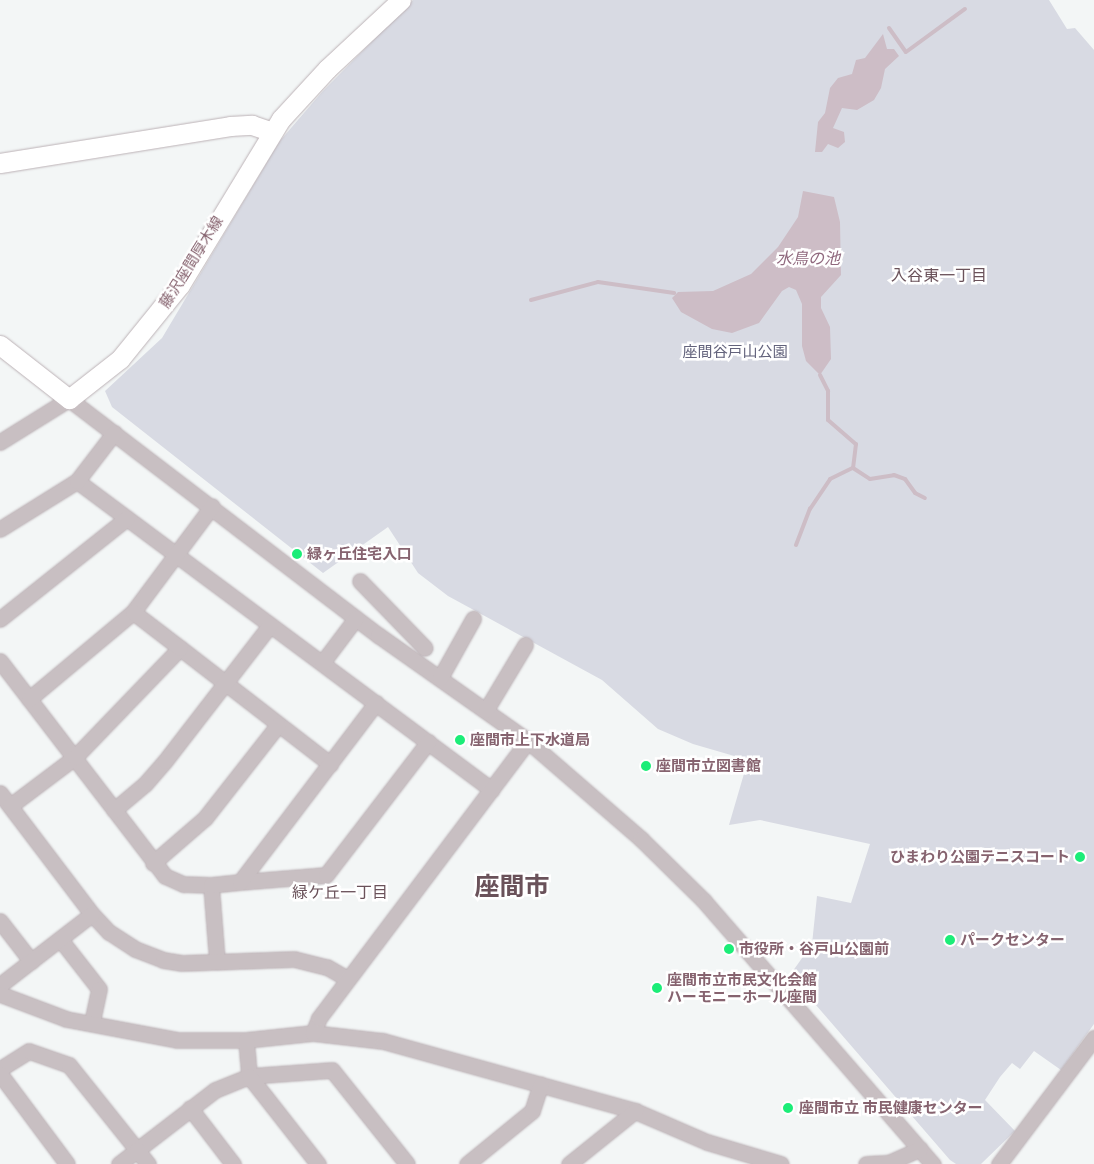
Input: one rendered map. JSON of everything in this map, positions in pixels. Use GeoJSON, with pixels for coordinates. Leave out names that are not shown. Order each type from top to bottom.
{"type":"FeatureCollection","features":[{"type":"Feature","properties":{"kind":"main road","name":"藤沢座間厚木線"},"geometry":{"type":"LineString","coordinates":[[68,399],[120,359],[167,304],[272,132],[327,69],[402,0]]}},
{"type":"Feature","properties":{"kind":"main road"},"geometry":{"type":"LineString","coordinates":[[0,163],[230,126],[252,125],[272,132]]}},
{"type":"Feature","properties":{"kind":"main road"},"geometry":{"type":"LineString","coordinates":[[0,345],[68,399]]}},
{"type":"Feature","properties":{"kind":"street"},"geometry":{"type":"LineString","coordinates":[[0,442],[68,399],[212,506],[378,635],[528,741],[641,839],[704,901],[933,1164]]}},
{"type":"Feature","properties":{"kind":"street"},"geometry":{"type":"LineString","coordinates":[[0,529],[77,481],[114,433]]}},
{"type":"Feature","properties":{"kind":"street"},"geometry":{"type":"LineString","coordinates":[[77,481],[492,790]]}},
{"type":"Feature","properties":{"kind":"street"},"geometry":{"type":"LineString","coordinates":[[29,698],[133,612],[212,506]]}},
{"type":"Feature","properties":{"kind":"street"},"geometry":{"type":"LineString","coordinates":[[0,619],[126,518]]}},
{"type":"Feature","properties":{"kind":"street"},"geometry":{"type":"LineString","coordinates":[[360,581],[425,648]]}},
{"type":"Feature","properties":{"kind":"street"},"geometry":{"type":"LineString","coordinates":[[133,612],[330,764]]}},
{"type":"Feature","properties":{"kind":"street"},"geometry":{"type":"LineString","coordinates":[[378,635],[392,615]]}},
{"type":"Feature","properties":{"kind":"street"},"geometry":{"type":"LineString","coordinates":[[322,663],[356,618]]}},
{"type":"Feature","properties":{"kind":"street"},"geometry":{"type":"LineString","coordinates":[[440,678],[473,619]]}},
{"type":"Feature","properties":{"kind":"street"},"geometry":{"type":"LineString","coordinates":[[114,810],[145,784],[270,625]]}},
{"type":"Feature","properties":{"kind":"street"},"geometry":{"type":"LineString","coordinates":[[486,710],[525,645]]}},
{"type":"Feature","properties":{"kind":"street"},"geometry":{"type":"LineString","coordinates":[[10,806],[75,757],[180,648]]}},
{"type":"Feature","properties":{"kind":"street"},"geometry":{"type":"LineString","coordinates":[[0,661],[75,757],[153,863],[165,876],[183,884],[211,885],[326,875],[428,742]]}},
{"type":"Feature","properties":{"kind":"street"},"geometry":{"type":"LineString","coordinates":[[240,882],[376,703]]}},
{"type":"Feature","properties":{"kind":"street"},"geometry":{"type":"LineString","coordinates":[[153,863],[206,818],[278,725]]}},
{"type":"Feature","properties":{"kind":"street"},"geometry":{"type":"LineString","coordinates":[[313,1033],[319,1018],[528,741]]}},
{"type":"Feature","properties":{"kind":"street"},"geometry":{"type":"LineString","coordinates":[[0,793],[92,914],[109,932],[135,950],[163,960],[217,962],[266,958],[294,959],[327,968],[348,979]]}},
{"type":"Feature","properties":{"kind":"street"},"geometry":{"type":"LineString","coordinates":[[211,885],[217,962]]}},
{"type":"Feature","properties":{"kind":"street"},"geometry":{"type":"LineString","coordinates":[[0,985],[92,914]]}},
{"type":"Feature","properties":{"kind":"street"},"geometry":{"type":"LineString","coordinates":[[0,921],[31,961]]}},
{"type":"Feature","properties":{"kind":"street"},"geometry":{"type":"LineString","coordinates":[[60,938],[99,988],[92,1023]]}},
{"type":"Feature","properties":{"kind":"street"},"geometry":{"type":"LineString","coordinates":[[0,994],[66,1018],[177,1040],[246,1040],[313,1033],[383,1041],[635,1111],[707,1142],[781,1164]]}},
{"type":"Feature","properties":{"kind":"street"},"geometry":{"type":"LineString","coordinates":[[999,1164],[1094,1038]]}},
{"type":"Feature","properties":{"kind":"street"},"geometry":{"type":"LineString","coordinates":[[246,1040],[249,1076],[318,1164]]}},
{"type":"Feature","properties":{"kind":"street"},"geometry":{"type":"LineString","coordinates":[[0,1069],[29,1051],[70,1065],[148,1164]]}},
{"type":"Feature","properties":{"kind":"street"},"geometry":{"type":"LineString","coordinates":[[119,1164],[215,1090],[249,1076],[332,1070],[407,1164]]}},
{"type":"Feature","properties":{"kind":"street"},"geometry":{"type":"LineString","coordinates":[[0,1074],[67,1164]]}},
{"type":"Feature","properties":{"kind":"street"},"geometry":{"type":"LineString","coordinates":[[467,1164],[532,1111],[541,1084]]}},
{"type":"Feature","properties":{"kind":"street"},"geometry":{"type":"LineString","coordinates":[[190,1108],[234,1164]]}},
{"type":"Feature","properties":{"kind":"street"},"geometry":{"type":"LineString","coordinates":[[569,1164],[635,1111]]}},
{"type":"Feature","properties":{"kind":"street"},"geometry":{"type":"LineString","coordinates":[[866,1164],[888,1163],[920,1149]]}},
{"type":"Feature","properties":{"kind":"green space","name":"座間谷戸山公園"},"geometry":{"type":"Polygon","coordinates":[[[413,0],[1049,0],[1067,29],[1075,28],[1094,50],[1094,1024],[1061,1070],[1034,1051],[1020,1069],[1012,1063],[1000,1077],[985,1100],[1015,1131],[981,1164],[956,1164],[950,1160],[790,975],[812,944],[817,896],[851,903],[870,844],[760,820],[729,825],[748,760],[693,744],[658,729],[602,680],[448,596],[418,573],[388,527],[323,573],[112,407],[105,391],[162,338],[279,142],[322,92],[413,0]]]}},
{"type":"Feature","properties":{"kind":"water"},"geometry":{"type":"Polygon","coordinates":[[[883,34],[887,49],[894,49],[899,56],[885,69],[881,88],[874,100],[857,110],[842,108],[833,128],[844,132],[845,142],[838,148],[828,144],[822,152],[815,152],[818,122],[825,113],[830,88],[838,78],[852,74],[856,60],[865,58],[883,34]]]}},
{"type":"Feature","properties":{"kind":"water","name":"水鳥の池"},"geometry":{"type":"Polygon","coordinates":[[[803,191],[834,197],[840,222],[841,275],[821,297],[821,308],[830,327],[831,359],[820,375],[806,361],[802,346],[802,304],[796,290],[789,287],[782,291],[759,323],[732,333],[712,329],[681,312],[672,298],[678,292],[713,291],[751,274],[778,247],[798,217],[803,191]]]}},
{"type":"Feature","properties":{"kind":"waterway"},"geometry":{"type":"LineString","coordinates":[[889,28],[906,52],[965,9]]}},
{"type":"Feature","properties":{"kind":"waterway"},"geometry":{"type":"LineString","coordinates":[[531,300],[598,282],[674,293]]}},
{"type":"Feature","properties":{"kind":"waterway"},"geometry":{"type":"LineString","coordinates":[[820,375],[828,391],[828,420],[856,444],[853,468],[870,479],[894,475],[905,479],[915,493],[925,498]]}},
{"type":"Feature","properties":{"kind":"waterway"},"geometry":{"type":"LineString","coordinates":[[796,545],[810,509],[830,479],[853,468]]}},
{"type":"Feature","properties":{"kind":"place","name":"緑ヶ丘住宅入口"},"geometry":{"type":"Point","coordinates":[297,554]}},
{"type":"Feature","properties":{"kind":"place","name":"座間市上下水道局"},"geometry":{"type":"Point","coordinates":[460,740]}},
{"type":"Feature","properties":{"kind":"place","name":"座間市立図書館"},"geometry":{"type":"Point","coordinates":[646,766]}},
{"type":"Feature","properties":{"kind":"place","name":"ひまわり公園テニスコート"},"geometry":{"type":"Point","coordinates":[1080,857]}},
{"type":"Feature","properties":{"kind":"place","name":"パークセンター"},"geometry":{"type":"Point","coordinates":[950,940]}},
{"type":"Feature","properties":{"kind":"place","name":"市役所・谷戸山公園前"},"geometry":{"type":"Point","coordinates":[729,949]}},
{"type":"Feature","properties":{"kind":"place","name":"座間市立市民文化会館 ハーモニーホール座間"},"geometry":{"type":"Point","coordinates":[657,988]}},
{"type":"Feature","properties":{"kind":"place","name":"座間市立 市民健康センター"},"geometry":{"type":"Point","coordinates":[788,1108]}},
{"type":"Feature","properties":{"kind":"district","name":"入谷東一丁目"},"geometry":{"type":"Point","coordinates":[939,276]}},
{"type":"Feature","properties":{"kind":"district","name":"座間市"},"geometry":{"type":"Point","coordinates":[512,886]}},
{"type":"Feature","properties":{"kind":"district","name":"緑ケ丘一丁目"},"geometry":{"type":"Point","coordinates":[340,893]}}]}
